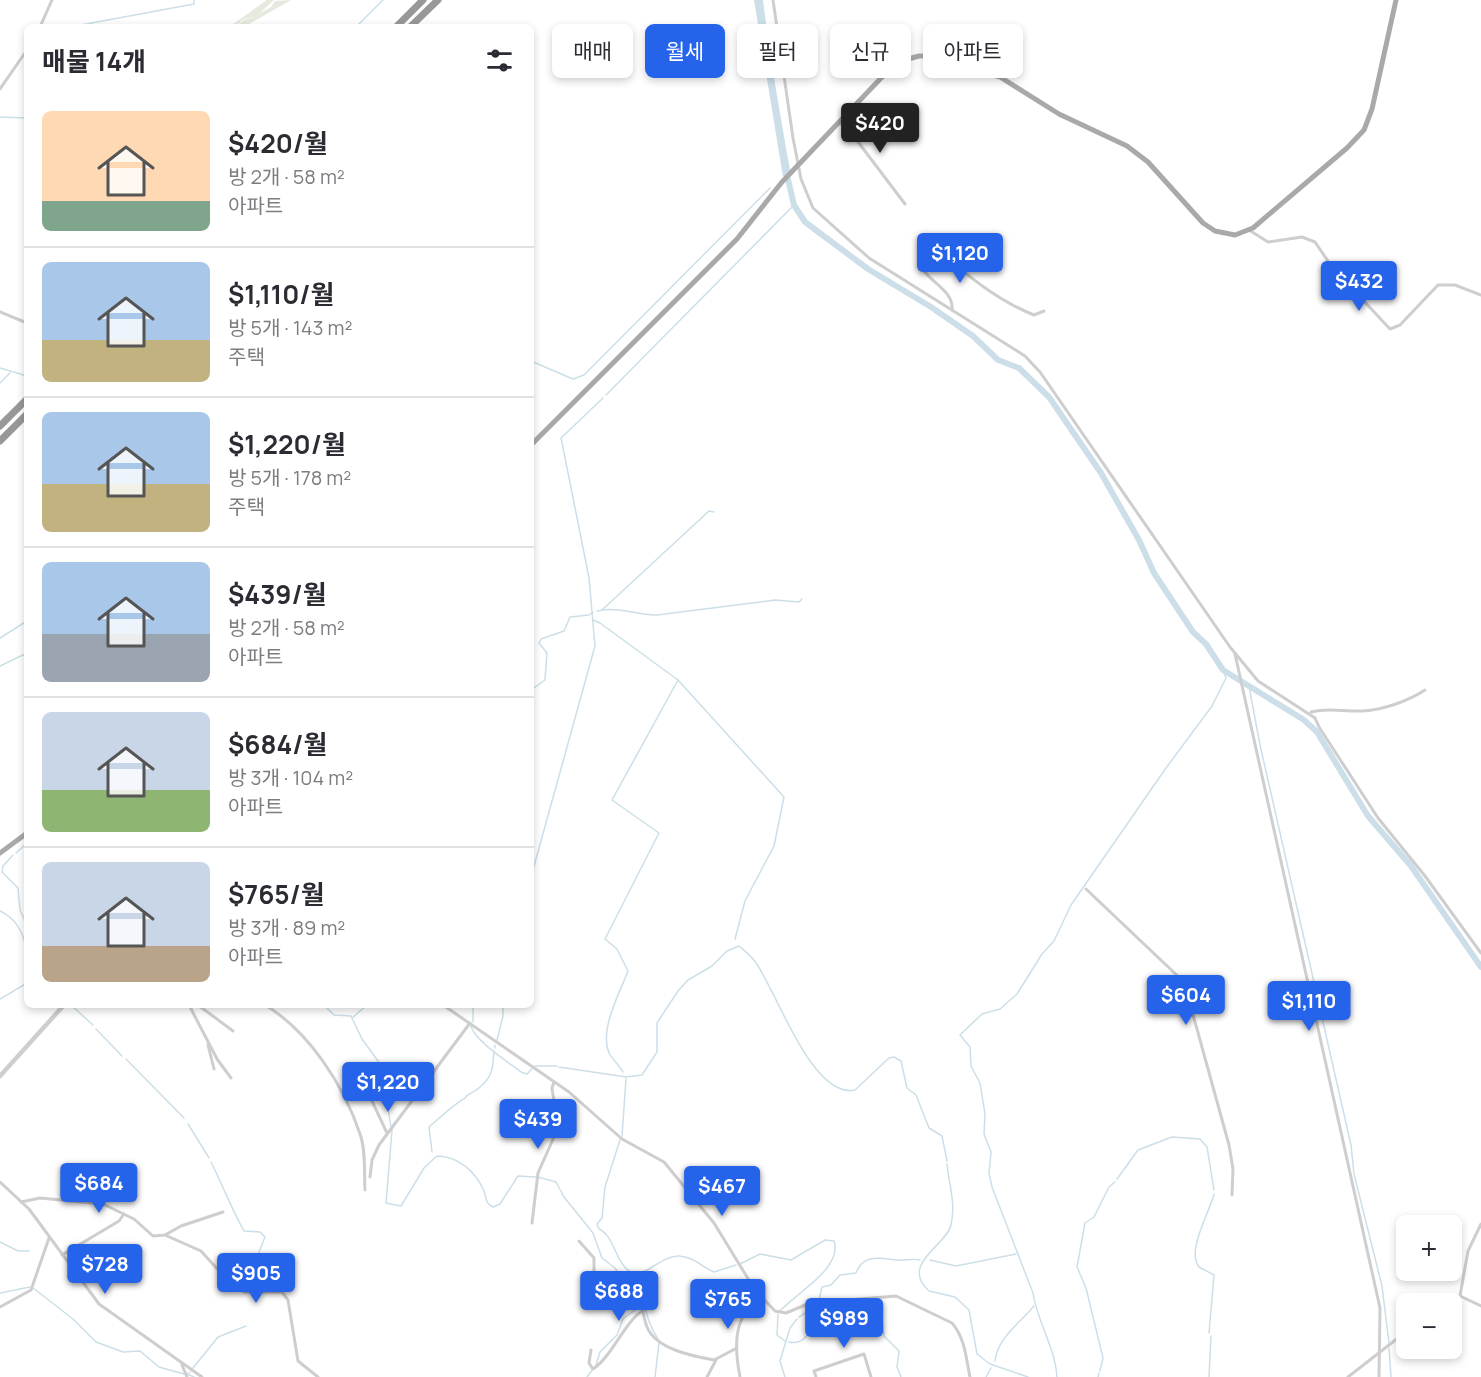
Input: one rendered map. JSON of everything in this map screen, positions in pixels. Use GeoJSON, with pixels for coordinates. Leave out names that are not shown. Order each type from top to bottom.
{"type":"FeatureCollection","features":[{"type":"Feature","properties":{"kind":"highway"},"geometry":{"type":"LineString","coordinates":[[399,24],[423,0]]}},
{"type":"Feature","properties":{"kind":"highway"},"geometry":{"type":"LineString","coordinates":[[413,24],[438,0]]}},
{"type":"Feature","properties":{"kind":"highway"},"geometry":{"type":"LineString","coordinates":[[0,426],[24,402]]}},
{"type":"Feature","properties":{"kind":"highway"},"geometry":{"type":"LineString","coordinates":[[0,441],[24,417]]}},
{"type":"Feature","properties":{"kind":"main road"},"geometry":{"type":"LineString","coordinates":[[534,443],[737,239],[782,182],[894,66],[914,57],[933,58],[1000,77],[1059,114],[1132,150],[1148,162],[1211,229],[1230,235],[1249,230],[1347,148],[1364,130],[1372,109],[1396,0]]}},
{"type":"Feature","properties":{"kind":"main road"},"geometry":{"type":"LineString","coordinates":[[0,853],[24,835]]}},
{"type":"Feature","properties":{"kind":"street"},"geometry":{"type":"LineString","coordinates":[[41,24],[52,0]]}},
{"type":"Feature","properties":{"kind":"street"},"geometry":{"type":"LineString","coordinates":[[773,0],[799,165],[813,208],[869,258],[1025,356],[1040,372],[1234,652],[1258,681],[1311,712],[1378,818],[1425,876],[1481,952]]}},
{"type":"Feature","properties":{"kind":"street"},"geometry":{"type":"LineString","coordinates":[[0,89],[24,54]]}},
{"type":"Feature","properties":{"kind":"street"},"geometry":{"type":"LineString","coordinates":[[839,123],[846,126],[905,204]]}},
{"type":"Feature","properties":{"kind":"street"},"geometry":{"type":"LineString","coordinates":[[1249,230],[1268,242],[1302,237],[1315,242],[1332,267],[1390,329],[1400,325],[1438,285],[1455,285],[1481,295]]}},
{"type":"Feature","properties":{"kind":"street"},"geometry":{"type":"LineString","coordinates":[[952,309],[951,300],[921,266],[920,255],[929,245],[934,246],[963,273],[1012,306],[1034,315],[1044,311]]}},
{"type":"Feature","properties":{"kind":"street"},"geometry":{"type":"LineString","coordinates":[[0,312],[24,322]]}},
{"type":"Feature","properties":{"kind":"street"},"geometry":{"type":"LineString","coordinates":[[1234,652],[1373,1278],[1381,1320],[1379,1377]]}},
{"type":"Feature","properties":{"kind":"street"},"geometry":{"type":"LineString","coordinates":[[1311,712],[1332,708],[1370,710],[1396,703],[1425,690]]}},
{"type":"Feature","properties":{"kind":"street"},"geometry":{"type":"LineString","coordinates":[[1086,889],[1184,982],[1229,1145],[1233,1169],[1232,1195]]}},
{"type":"Feature","properties":{"kind":"street"},"geometry":{"type":"LineString","coordinates":[[0,1076],[61,1008]]}},
{"type":"Feature","properties":{"kind":"street"},"geometry":{"type":"LineString","coordinates":[[191,1008],[231,1078]]}},
{"type":"Feature","properties":{"kind":"street"},"geometry":{"type":"LineString","coordinates":[[202,1008],[233,1031]]}},
{"type":"Feature","properties":{"kind":"street"},"geometry":{"type":"LineString","coordinates":[[269,1008],[283,1018],[308,1044],[333,1077],[361,1136],[365,1190]]}},
{"type":"Feature","properties":{"kind":"street"},"geometry":{"type":"LineString","coordinates":[[448,1008],[554,1082],[622,1139],[664,1162],[714,1223],[735,1261],[760,1296],[780,1313],[822,1302],[887,1297],[905,1299],[956,1327],[964,1347],[970,1377]]}},
{"type":"Feature","properties":{"kind":"street"},"geometry":{"type":"LineString","coordinates":[[370,1177],[374,1155],[387,1133],[470,1023]]}},
{"type":"Feature","properties":{"kind":"street"},"geometry":{"type":"LineString","coordinates":[[207,1040],[214,1069]]}},
{"type":"Feature","properties":{"kind":"street"},"geometry":{"type":"LineString","coordinates":[[532,1223],[538,1173],[558,1128],[552,1088],[554,1082]]}},
{"type":"Feature","properties":{"kind":"street"},"geometry":{"type":"LineString","coordinates":[[372,1101],[387,1133]]}},
{"type":"Feature","properties":{"kind":"street"},"geometry":{"type":"LineString","coordinates":[[0,1182],[21,1202],[99,1304],[202,1377]]}},
{"type":"Feature","properties":{"kind":"street"},"geometry":{"type":"LineString","coordinates":[[21,1202],[40,1198],[103,1204],[134,1219],[148,1235],[165,1235],[201,1251],[230,1282],[244,1292],[282,1292],[288,1300],[298,1361],[318,1377]]}},
{"type":"Feature","properties":{"kind":"street"},"geometry":{"type":"LineString","coordinates":[[165,1235],[181,1226],[223,1212]]}},
{"type":"Feature","properties":{"kind":"street"},"geometry":{"type":"LineString","coordinates":[[62,1255],[119,1221],[124,1214]]}},
{"type":"Feature","properties":{"kind":"street"},"geometry":{"type":"LineString","coordinates":[[1460,1293],[1465,1261],[1481,1224]]}},
{"type":"Feature","properties":{"kind":"street"},"geometry":{"type":"LineString","coordinates":[[0,1307],[31,1290],[49,1238]]}},
{"type":"Feature","properties":{"kind":"street"},"geometry":{"type":"LineString","coordinates":[[579,1241],[595,1260],[594,1274],[604,1288],[623,1288],[632,1292],[640,1300],[648,1328],[655,1339],[681,1351],[717,1360]]}},
{"type":"Feature","properties":{"kind":"street"},"geometry":{"type":"LineString","coordinates":[[740,1377],[735,1349],[747,1309],[760,1296]]}},
{"type":"Feature","properties":{"kind":"street"},"geometry":{"type":"LineString","coordinates":[[1462,1297],[1470,1303],[1481,1306]]}},
{"type":"Feature","properties":{"kind":"street"},"geometry":{"type":"LineString","coordinates":[[591,1350],[589,1363],[592,1369],[620,1340],[635,1316],[643,1311]]}},
{"type":"Feature","properties":{"kind":"street"},"geometry":{"type":"LineString","coordinates":[[1348,1377],[1396,1340]]}},
{"type":"Feature","properties":{"kind":"street"},"geometry":{"type":"LineString","coordinates":[[707,1377],[717,1360],[735,1349]]}},
{"type":"Feature","properties":{"kind":"street"},"geometry":{"type":"LineString","coordinates":[[816,1377],[814,1371],[864,1354],[872,1377]]}},
{"type":"Feature","properties":{"kind":"street"},"geometry":{"type":"LineString","coordinates":[[182,1365],[187,1377]]}},
{"type":"Feature","properties":{"kind":"shaded area"},"geometry":{"type":"Polygon","coordinates":[[[267,0],[274,0],[259,14],[271,7],[275,1],[291,0],[249,24],[240,24],[255,16],[242,20],[239,24],[233,24],[267,0]]]}},
{"type":"Feature","properties":{"kind":"shaded area"},"geometry":{"type":"Polygon","coordinates":[[[754,0],[763,0],[766,24],[758,24],[754,0]]]}},
{"type":"Feature","properties":{"kind":"shaded area"},"geometry":{"type":"Polygon","coordinates":[[[767,78],[774,78],[790,170],[783,177],[767,78]]]}},
{"type":"Feature","properties":{"kind":"waterway"},"geometry":{"type":"LineString","coordinates":[[86,24],[194,4],[194,0]]}},
{"type":"Feature","properties":{"kind":"waterway"},"geometry":{"type":"LineString","coordinates":[[359,24],[383,0]]}},
{"type":"Feature","properties":{"kind":"waterway"},"geometry":{"type":"LineString","coordinates":[[0,117],[24,118]]}},
{"type":"Feature","properties":{"kind":"waterway"},"geometry":{"type":"LineString","coordinates":[[786,171],[794,205],[805,222],[868,269],[931,307],[973,336],[998,360],[1019,368],[1049,397],[1101,473],[1139,540],[1154,573],[1193,632],[1206,644],[1223,670],[1304,720],[1317,732],[1368,816],[1411,866],[1481,967]]}},
{"type":"Feature","properties":{"kind":"waterway"},"geometry":{"type":"LineString","coordinates":[[534,362],[573,379],[584,375],[770,188]]}},
{"type":"Feature","properties":{"kind":"waterway"},"geometry":{"type":"LineString","coordinates":[[606,395],[794,205]]}},
{"type":"Feature","properties":{"kind":"waterway"},"geometry":{"type":"LineString","coordinates":[[0,368],[24,375]]}},
{"type":"Feature","properties":{"kind":"waterway"},"geometry":{"type":"LineString","coordinates":[[0,383],[10,373]]}},
{"type":"Feature","properties":{"kind":"waterway"},"geometry":{"type":"LineString","coordinates":[[534,866],[595,646],[589,578],[561,438],[603,398]]}},
{"type":"Feature","properties":{"kind":"waterway"},"geometry":{"type":"LineString","coordinates":[[602,610],[709,511],[714,512]]}},
{"type":"Feature","properties":{"kind":"waterway"},"geometry":{"type":"LineString","coordinates":[[597,611],[620,610],[657,615],[775,600],[799,602],[802,599]]}},
{"type":"Feature","properties":{"kind":"waterway"},"geometry":{"type":"LineString","coordinates":[[534,688],[545,680],[547,653],[539,643],[541,639],[564,631],[570,617],[589,615],[593,612]]}},
{"type":"Feature","properties":{"kind":"waterway"},"geometry":{"type":"LineString","coordinates":[[593,620],[678,680],[784,797],[774,846],[745,901],[735,939]]}},
{"type":"Feature","properties":{"kind":"waterway"},"geometry":{"type":"LineString","coordinates":[[0,638],[24,623]]}},
{"type":"Feature","properties":{"kind":"waterway"},"geometry":{"type":"LineString","coordinates":[[0,666],[24,654]]}},
{"type":"Feature","properties":{"kind":"waterway"},"geometry":{"type":"LineString","coordinates":[[1057,1377],[1053,1355],[1033,1293],[992,1187],[989,1173],[991,1152],[984,1134],[985,1114],[980,1083],[971,1066],[970,1047],[960,1035],[982,1014],[1000,1009],[1017,994],[1042,954],[1054,941],[1071,905],[1212,706],[1226,678],[1223,670]]}},
{"type":"Feature","properties":{"kind":"waterway"},"geometry":{"type":"LineString","coordinates":[[623,1072],[609,1053],[607,1033],[612,1011],[628,971],[617,949],[605,939],[659,833],[612,800],[678,680]]}},
{"type":"Feature","properties":{"kind":"waterway"},"geometry":{"type":"LineString","coordinates":[[1249,686],[1260,745],[1351,1145],[1354,1174],[1382,1286],[1389,1343]]}},
{"type":"Feature","properties":{"kind":"waterway"},"geometry":{"type":"LineString","coordinates":[[16,853],[24,846]]}},
{"type":"Feature","properties":{"kind":"waterway"},"geometry":{"type":"LineString","coordinates":[[13,855],[3,866],[2,872],[18,888],[20,910],[24,919]]}},
{"type":"Feature","properties":{"kind":"waterway"},"geometry":{"type":"LineString","coordinates":[[0,911],[11,918],[24,941]]}},
{"type":"Feature","properties":{"kind":"waterway"},"geometry":{"type":"LineString","coordinates":[[559,1067],[626,1077],[642,1075],[657,1052],[657,1023],[678,991],[688,980],[712,966],[727,951],[739,946],[756,963],[798,1042],[825,1078],[840,1088],[855,1090],[889,1058],[894,1057],[901,1061],[907,1088],[916,1095],[929,1128],[942,1136],[947,1161]]}},
{"type":"Feature","properties":{"kind":"waterway"},"geometry":{"type":"LineString","coordinates":[[0,999],[24,985]]}},
{"type":"Feature","properties":{"kind":"waterway"},"geometry":{"type":"LineString","coordinates":[[74,1008],[93,1025]]}},
{"type":"Feature","properties":{"kind":"waterway"},"geometry":{"type":"LineString","coordinates":[[327,1008],[334,1015],[351,1016],[362,1039],[381,1065],[391,1127]]}},
{"type":"Feature","properties":{"kind":"waterway"},"geometry":{"type":"LineString","coordinates":[[352,1018],[364,1008]]}},
{"type":"Feature","properties":{"kind":"waterway"},"geometry":{"type":"LineString","coordinates":[[473,1008],[473,1022]]}},
{"type":"Feature","properties":{"kind":"waterway"},"geometry":{"type":"LineString","coordinates":[[497,1040],[503,1008]]}},
{"type":"Feature","properties":{"kind":"waterway"},"geometry":{"type":"LineString","coordinates":[[471,1026],[478,1038],[521,1072],[527,1074],[532,1069]]}},
{"type":"Feature","properties":{"kind":"waterway"},"geometry":{"type":"LineString","coordinates":[[96,1029],[122,1056]]}},
{"type":"Feature","properties":{"kind":"waterway"},"geometry":{"type":"LineString","coordinates":[[432,1152],[429,1127],[488,1079],[492,1071],[494,1051]]}},
{"type":"Feature","properties":{"kind":"waterway"},"geometry":{"type":"LineString","coordinates":[[126,1059],[184,1118]]}},
{"type":"Feature","properties":{"kind":"waterway"},"geometry":{"type":"LineString","coordinates":[[535,1066],[557,1066]]}},
{"type":"Feature","properties":{"kind":"waterway"},"geometry":{"type":"LineString","coordinates":[[622,1136],[626,1079]]}},
{"type":"Feature","properties":{"kind":"waterway"},"geometry":{"type":"LineString","coordinates":[[188,1124],[209,1158]]}},
{"type":"Feature","properties":{"kind":"waterway"},"geometry":{"type":"LineString","coordinates":[[392,1130],[386,1203],[401,1206],[424,1168],[437,1156],[452,1159],[465,1166],[481,1184],[487,1202],[493,1207],[500,1204],[518,1176],[536,1177]]}},
{"type":"Feature","properties":{"kind":"waterway"},"geometry":{"type":"LineString","coordinates":[[1117,1179],[1138,1150],[1172,1137],[1200,1139],[1207,1147],[1214,1190]]}},
{"type":"Feature","properties":{"kind":"waterway"},"geometry":{"type":"LineString","coordinates":[[620,1140],[605,1187],[602,1218],[597,1224],[609,1238],[626,1269],[632,1273]]}},
{"type":"Feature","properties":{"kind":"waterway"},"geometry":{"type":"LineString","coordinates":[[211,1162],[244,1231],[260,1232],[265,1237],[255,1262],[256,1268]]}},
{"type":"Feature","properties":{"kind":"waterway"},"geometry":{"type":"LineString","coordinates":[[947,1164],[952,1202],[951,1225],[922,1264],[919,1272],[921,1281],[929,1291],[955,1297],[969,1310],[977,1354],[990,1364],[1028,1377]]}},
{"type":"Feature","properties":{"kind":"waterway"},"geometry":{"type":"LineString","coordinates":[[538,1177],[556,1182],[564,1197],[593,1233],[602,1258],[615,1268],[620,1276],[636,1275],[665,1259],[679,1256],[694,1260],[714,1272],[736,1265]]}},
{"type":"Feature","properties":{"kind":"waterway"},"geometry":{"type":"LineString","coordinates":[[1100,1371],[1103,1358],[1086,1288],[1077,1267],[1085,1223],[1094,1217],[1109,1187],[1115,1182]]}},
{"type":"Feature","properties":{"kind":"waterway"},"geometry":{"type":"LineString","coordinates":[[1209,1333],[1214,1275],[1199,1267],[1195,1251],[1214,1194]]}},
{"type":"Feature","properties":{"kind":"waterway"},"geometry":{"type":"LineString","coordinates":[[740,1264],[760,1254],[791,1260],[825,1240],[834,1241],[835,1251],[832,1261],[816,1279],[780,1311]]}},
{"type":"Feature","properties":{"kind":"waterway"},"geometry":{"type":"LineString","coordinates":[[0,1242],[18,1251],[29,1251]]}},
{"type":"Feature","properties":{"kind":"waterway"},"geometry":{"type":"LineString","coordinates":[[930,1260],[956,1266],[1016,1254]]}},
{"type":"Feature","properties":{"kind":"waterway"},"geometry":{"type":"LineString","coordinates":[[819,1300],[822,1287],[831,1285],[840,1275],[856,1273],[867,1260],[878,1258],[920,1260]]}},
{"type":"Feature","properties":{"kind":"waterway"},"geometry":{"type":"LineString","coordinates":[[636,1279],[650,1324],[658,1339]]}},
{"type":"Feature","properties":{"kind":"waterway"},"geometry":{"type":"LineString","coordinates":[[0,1293],[30,1287]]}},
{"type":"Feature","properties":{"kind":"waterway"},"geometry":{"type":"LineString","coordinates":[[33,1288],[73,1319],[96,1342],[123,1352],[140,1351],[159,1367],[184,1374]]}},
{"type":"Feature","properties":{"kind":"waterway"},"geometry":{"type":"LineString","coordinates":[[799,1317],[819,1304]]}},
{"type":"Feature","properties":{"kind":"waterway"},"geometry":{"type":"LineString","coordinates":[[596,1365],[600,1352],[617,1335],[623,1319],[640,1306]]}},
{"type":"Feature","properties":{"kind":"waterway"},"geometry":{"type":"LineString","coordinates":[[995,1361],[1005,1337],[1034,1306]]}},
{"type":"Feature","properties":{"kind":"waterway"},"geometry":{"type":"LineString","coordinates":[[789,1342],[802,1340],[826,1309],[846,1315],[869,1315],[882,1320],[884,1336],[899,1351],[897,1367],[901,1377]]}},
{"type":"Feature","properties":{"kind":"waterway"},"geometry":{"type":"LineString","coordinates":[[778,1314],[777,1335],[785,1341]]}},
{"type":"Feature","properties":{"kind":"waterway"},"geometry":{"type":"LineString","coordinates":[[785,1377],[780,1361],[790,1328],[797,1319]]}},
{"type":"Feature","properties":{"kind":"waterway"},"geometry":{"type":"LineString","coordinates":[[193,1368],[218,1337],[246,1326]]}},
{"type":"Feature","properties":{"kind":"waterway"},"geometry":{"type":"LineString","coordinates":[[1209,1377],[1211,1336]]}},
{"type":"Feature","properties":{"kind":"waterway"},"geometry":{"type":"LineString","coordinates":[[655,1377],[659,1343]]}},
{"type":"Feature","properties":{"kind":"waterway"},"geometry":{"type":"LineString","coordinates":[[1389,1348],[1391,1377]]}},
{"type":"Feature","properties":{"kind":"waterway"},"geometry":{"type":"LineString","coordinates":[[986,1377],[991,1368]]}},
{"type":"Feature","properties":{"kind":"waterway"},"geometry":{"type":"LineString","coordinates":[[587,1377],[593,1369]]}},
{"type":"Feature","properties":{"kind":"waterway"},"geometry":{"type":"LineString","coordinates":[[190,1372],[187,1374],[194,1377]]}},
{"type":"Feature","properties":{"kind":"waterway"},"geometry":{"type":"LineString","coordinates":[[1098,1377],[1099,1373]]}}]}
